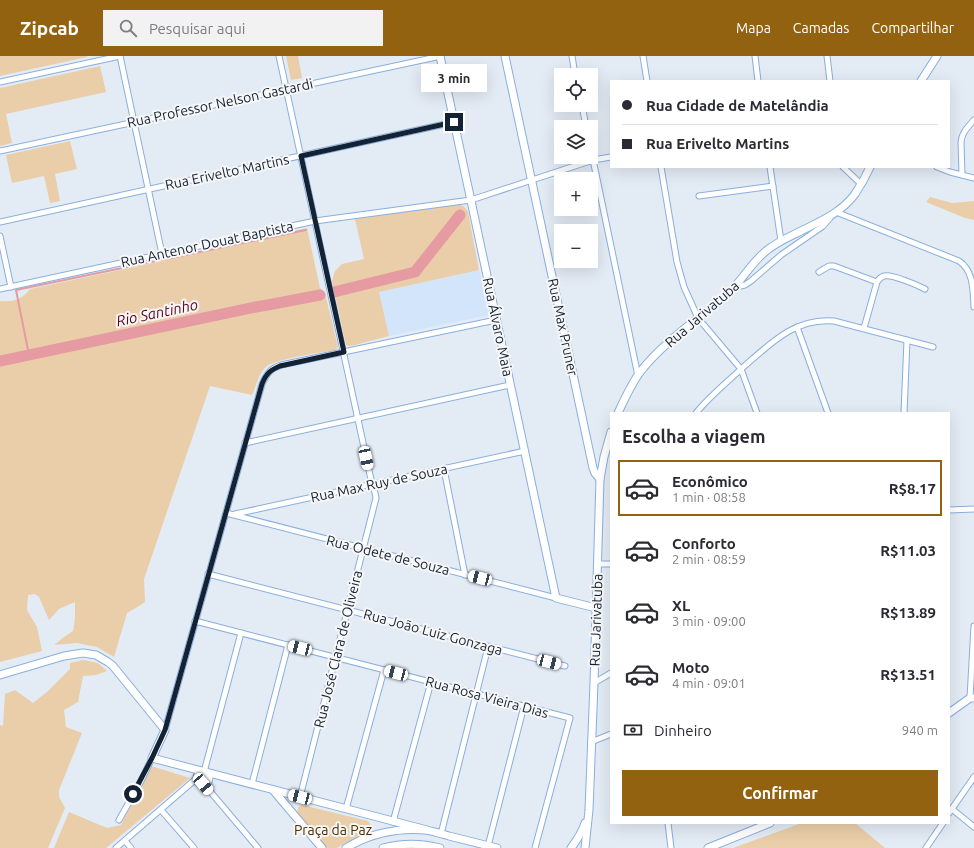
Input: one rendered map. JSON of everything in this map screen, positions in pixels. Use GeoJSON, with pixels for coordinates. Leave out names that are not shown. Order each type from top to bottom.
{"type":"FeatureCollection","features":[{"type":"Feature","properties":{"kind":"street"},"geometry":{"type":"LineString","coordinates":[[0,82],[120,56],[162,254]]}},
{"type":"Feature","properties":{"kind":"street","name":"Rua José Clara de Oliveira"},"geometry":{"type":"LineString","coordinates":[[280,56],[376,498],[300,797]]}},
{"type":"Feature","properties":{"kind":"street","name":"Rua Professor Nelson Gastardi"},"geometry":{"type":"LineString","coordinates":[[0,151],[440,56]]}},
{"type":"Feature","properties":{"kind":"street","name":"Rua Álvaro Maia"},"geometry":{"type":"LineString","coordinates":[[440,56],[556,598]]}},
{"type":"Feature","properties":{"kind":"street","name":"Rua Max Pruner"},"geometry":{"type":"LineString","coordinates":[[505,56],[593,468],[600,479]]}},
{"type":"Feature","properties":{"kind":"street"},"geometry":{"type":"LineString","coordinates":[[572,56],[575,68]]}},
{"type":"Feature","properties":{"kind":"street"},"geometry":{"type":"LineString","coordinates":[[643,56],[647,80]]}},
{"type":"Feature","properties":{"kind":"street"},"geometry":{"type":"LineString","coordinates":[[754,56],[758,80]]}},
{"type":"Feature","properties":{"kind":"street"},"geometry":{"type":"LineString","coordinates":[[827,56],[830,80]]}},
{"type":"Feature","properties":{"kind":"street"},"geometry":{"type":"LineString","coordinates":[[922,80],[937,56]]}},
{"type":"Feature","properties":{"kind":"street"},"geometry":{"type":"LineString","coordinates":[[962,175],[960,142],[966,129],[974,120]]}},
{"type":"Feature","properties":{"kind":"street","name":"Rua Erivelto Martins"},"geometry":{"type":"LineString","coordinates":[[0,222],[454,122]]}},
{"type":"Feature","properties":{"kind":"street","name":"Rua Antenor Douat Baptista"},"geometry":{"type":"LineString","coordinates":[[598,159],[610,157]]}},
{"type":"Feature","properties":{"kind":"street","name":"Rua Antenor Douat Baptista"},"geometry":{"type":"LineString","coordinates":[[0,289],[315,221],[471,200],[581,164]]}},
{"type":"Feature","properties":{"kind":"street"},"geometry":{"type":"LineString","coordinates":[[594,164],[638,376]]}},
{"type":"Feature","properties":{"kind":"street"},"geometry":{"type":"LineString","coordinates":[[661,168],[680,275],[684,287],[698,318],[741,369],[757,412]]}},
{"type":"Feature","properties":{"kind":"street"},"geometry":{"type":"LineString","coordinates":[[770,168],[781,241]]}},
{"type":"Feature","properties":{"kind":"street"},"geometry":{"type":"LineString","coordinates":[[844,168],[861,184]]}},
{"type":"Feature","properties":{"kind":"street","name":"Rua Jarivatuba"},"geometry":{"type":"LineString","coordinates":[[618,412],[629,390],[654,356],[683,330],[725,297],[767,250],[781,241],[834,214],[852,197],[869,168]]}},
{"type":"Feature","properties":{"kind":"street"},"geometry":{"type":"LineString","coordinates":[[940,168],[974,178]]}},
{"type":"Feature","properties":{"kind":"street"},"geometry":{"type":"LineString","coordinates":[[700,196],[773,186]]}},
{"type":"Feature","properties":{"kind":"street"},"geometry":{"type":"LineString","coordinates":[[736,286],[745,285],[751,281],[781,255],[823,226],[834,214],[931,249],[963,264],[968,269],[970,275],[974,307]]}},
{"type":"Feature","properties":{"kind":"street"},"geometry":{"type":"LineString","coordinates":[[0,236],[11,287]]}},
{"type":"Feature","properties":{"kind":"street"},"geometry":{"type":"LineString","coordinates":[[819,272],[829,266],[834,266],[877,282]]}},
{"type":"Feature","properties":{"kind":"street"},"geometry":{"type":"LineString","coordinates":[[864,328],[877,282],[883,276],[898,278],[925,289]]}},
{"type":"Feature","properties":{"kind":"street"},"geometry":{"type":"LineString","coordinates":[[119,820],[141,781],[165,730],[262,384],[268,373],[280,366],[496,320]]}},
{"type":"Feature","properties":{"kind":"street"},"geometry":{"type":"LineString","coordinates":[[697,412],[741,369],[775,340],[797,327],[814,321],[828,320],[841,322],[933,347]]}},
{"type":"Feature","properties":{"kind":"street"},"geometry":{"type":"LineString","coordinates":[[797,327],[828,412]]}},
{"type":"Feature","properties":{"kind":"street"},"geometry":{"type":"LineString","coordinates":[[904,412],[907,340]]}},
{"type":"Feature","properties":{"kind":"street"},"geometry":{"type":"LineString","coordinates":[[245,443],[510,385]]}},
{"type":"Feature","properties":{"kind":"street","name":"Rua Jarivatuba"},"geometry":{"type":"LineString","coordinates":[[585,848],[594,683],[600,479],[610,436]]}},
{"type":"Feature","properties":{"kind":"street","name":"Rua Max Ruy de Souza"},"geometry":{"type":"LineString","coordinates":[[233,515],[525,451]]}},
{"type":"Feature","properties":{"kind":"street"},"geometry":{"type":"LineString","coordinates":[[444,469],[465,574]]}},
{"type":"Feature","properties":{"kind":"street"},"geometry":{"type":"LineString","coordinates":[[950,510],[974,509]]}},
{"type":"Feature","properties":{"kind":"street","name":"Rua Odete de Souza"},"geometry":{"type":"LineString","coordinates":[[226,513],[596,608]]}},
{"type":"Feature","properties":{"kind":"street"},"geometry":{"type":"LineString","coordinates":[[597,564],[610,564]]}},
{"type":"Feature","properties":{"kind":"street","name":"Rua João Luiz Gonzaga"},"geometry":{"type":"LineString","coordinates":[[208,574],[565,666]]}},
{"type":"Feature","properties":{"kind":"street","name":"Rua Rosa Vieira Dias"},"geometry":{"type":"LineString","coordinates":[[195,621],[570,718],[535,848]]}},
{"type":"Feature","properties":{"kind":"street"},"geometry":{"type":"LineString","coordinates":[[950,712],[972,698],[974,626]]}},
{"type":"Feature","properties":{"kind":"street"},"geometry":{"type":"LineString","coordinates":[[204,772],[241,633]]}},
{"type":"Feature","properties":{"kind":"street"},"geometry":{"type":"LineString","coordinates":[[252,784],[288,645]]}},
{"type":"Feature","properties":{"kind":"street"},"geometry":{"type":"LineString","coordinates":[[442,834],[488,647]]}},
{"type":"Feature","properties":{"kind":"street"},"geometry":{"type":"LineString","coordinates":[[0,675],[70,655],[82,653],[96,655],[113,666],[165,730]]}},
{"type":"Feature","properties":{"kind":"street"},"geometry":{"type":"LineString","coordinates":[[346,809],[384,670]]}},
{"type":"Feature","properties":{"kind":"street"},"geometry":{"type":"LineString","coordinates":[[594,683],[610,674]]}},
{"type":"Feature","properties":{"kind":"street"},"geometry":{"type":"LineString","coordinates":[[393,822],[431,682]]}},
{"type":"Feature","properties":{"kind":"street"},"geometry":{"type":"LineString","coordinates":[[488,846],[524,706]]}},
{"type":"Feature","properties":{"kind":"street"},"geometry":{"type":"LineString","coordinates":[[591,742],[610,734]]}},
{"type":"Feature","properties":{"kind":"street"},"geometry":{"type":"LineString","coordinates":[[152,758],[497,848]]}},
{"type":"Feature","properties":{"kind":"street"},"geometry":{"type":"LineString","coordinates":[[187,767],[200,783],[226,777]]}},
{"type":"Feature","properties":{"kind":"street"},"geometry":{"type":"LineString","coordinates":[[116,848],[197,778],[199,773],[204,772]]}},
{"type":"Feature","properties":{"kind":"street"},"geometry":{"type":"LineString","coordinates":[[204,772],[208,775],[209,779],[205,783]]}},
{"type":"Feature","properties":{"kind":"street"},"geometry":{"type":"LineString","coordinates":[[974,776],[951,811],[974,827]]}},
{"type":"Feature","properties":{"kind":"street"},"geometry":{"type":"LineString","coordinates":[[205,783],[258,848]]}},
{"type":"Feature","properties":{"kind":"street"},"geometry":{"type":"LineString","coordinates":[[273,790],[322,848]]}},
{"type":"Feature","properties":{"kind":"street"},"geometry":{"type":"LineString","coordinates":[[161,810],[194,848]]}},
{"type":"Feature","properties":{"kind":"street","name":"Rua Jarivatuba"},"geometry":{"type":"LineString","coordinates":[[571,848],[578,840],[588,810]]}},
{"type":"Feature","properties":{"kind":"street"},"geometry":{"type":"LineString","coordinates":[[668,824],[672,848]]}},
{"type":"Feature","properties":{"kind":"street"},"geometry":{"type":"LineString","coordinates":[[708,848],[768,824]]}},
{"type":"Feature","properties":{"kind":"street"},"geometry":{"type":"LineString","coordinates":[[926,848],[941,824]]}},
{"type":"Feature","properties":{"kind":"street"},"geometry":{"type":"LineString","coordinates":[[346,848],[367,837],[377,834],[399,830],[427,830]]}},
{"type":"Feature","properties":{"kind":"street"},"geometry":{"type":"LineString","coordinates":[[125,841],[131,848]]}},
{"type":"Feature","properties":{"kind":"street"},"geometry":{"type":"LineString","coordinates":[[384,848],[395,845],[414,844],[440,848]]}},
{"type":"Feature","properties":{"kind":"shaded area"},"geometry":{"type":"Polygon","coordinates":[[[479,270],[489,315],[389,336],[379,292],[479,270]]]}},
{"type":"Feature","properties":{"kind":"green space"},"geometry":{"type":"Polygon","coordinates":[[[0,56],[87,56],[87,57],[0,76],[0,56]]]}},
{"type":"Feature","properties":{"kind":"green space"},"geometry":{"type":"Polygon","coordinates":[[[286,56],[298,56],[302,78],[291,80],[286,56]]]}},
{"type":"Feature","properties":{"kind":"green space"},"geometry":{"type":"Polygon","coordinates":[[[100,66],[106,92],[6,114],[12,143],[0,146],[0,88],[100,66]]]}},
{"type":"Feature","properties":{"kind":"green space"},"geometry":{"type":"Polygon","coordinates":[[[70,141],[77,169],[55,174],[60,201],[50,203],[44,176],[12,183],[6,155],[70,141]]]}},
{"type":"Feature","properties":{"kind":"green space"},"geometry":{"type":"Polygon","coordinates":[[[930,197],[952,203],[974,201],[974,220],[965,218],[926,202],[930,197]]]}},
{"type":"Feature","properties":{"kind":"green space"},"geometry":{"type":"Polygon","coordinates":[[[444,205],[461,205],[468,212],[479,270],[379,292],[389,336],[355,345],[346,345],[332,281],[335,271],[342,264],[364,259],[355,219],[444,205]]]}},
{"type":"Feature","properties":{"kind":"green space"},"geometry":{"type":"Polygon","coordinates":[[[307,228],[320,288],[325,293],[338,347],[336,350],[299,356],[271,364],[261,373],[252,395],[210,386],[144,579],[145,602],[127,613],[114,657],[97,647],[77,643],[54,645],[73,631],[75,602],[59,609],[49,620],[39,597],[35,594],[28,595],[27,610],[37,627],[42,651],[0,662],[0,301],[17,300],[30,289],[163,261],[164,259],[307,228]]]}},
{"type":"Feature","properties":{"kind":"green space"},"geometry":{"type":"Polygon","coordinates":[[[83,660],[98,663],[107,671],[96,675],[83,676],[78,702],[64,710],[66,727],[82,733],[59,790],[59,797],[65,808],[48,848],[0,848],[0,725],[3,726],[5,694],[15,690],[33,703],[48,691],[70,669],[70,663],[83,660]]]}},
{"type":"Feature","properties":{"kind":"green space"},"geometry":{"type":"Polygon","coordinates":[[[151,766],[190,778],[106,848],[54,848],[69,812],[107,828],[121,825],[151,766]]]}},
{"type":"Feature","properties":{"kind":"green space","name":"Praça da Paz"},"geometry":{"type":"Polygon","coordinates":[[[302,805],[368,821],[371,828],[367,833],[337,848],[325,848],[298,816],[298,809],[302,805]]]}},
{"type":"Feature","properties":{"kind":"green space"},"geometry":{"type":"Polygon","coordinates":[[[799,824],[856,824],[885,848],[733,848],[799,824]]]}},
{"type":"Feature","properties":{"kind":"waterway","name":"Rio Santinho"},"geometry":{"type":"LineString","coordinates":[[334,292],[415,272],[460,215]]}},
{"type":"Feature","properties":{"kind":"waterway"},"geometry":{"type":"LineString","coordinates":[[29,355],[16,290],[306,230]]}},
{"type":"Feature","properties":{"kind":"waterway","name":"Rio Santinho"},"geometry":{"type":"LineString","coordinates":[[0,361],[320,295]]}},
{"type":"Feature","properties":{"kind":"route"},"geometry":{"type":"LineString","coordinates":[[133,794],[141,781],[165,730],[262,384],[268,373],[280,366],[344,352],[301,156],[454,122]]}}]}
